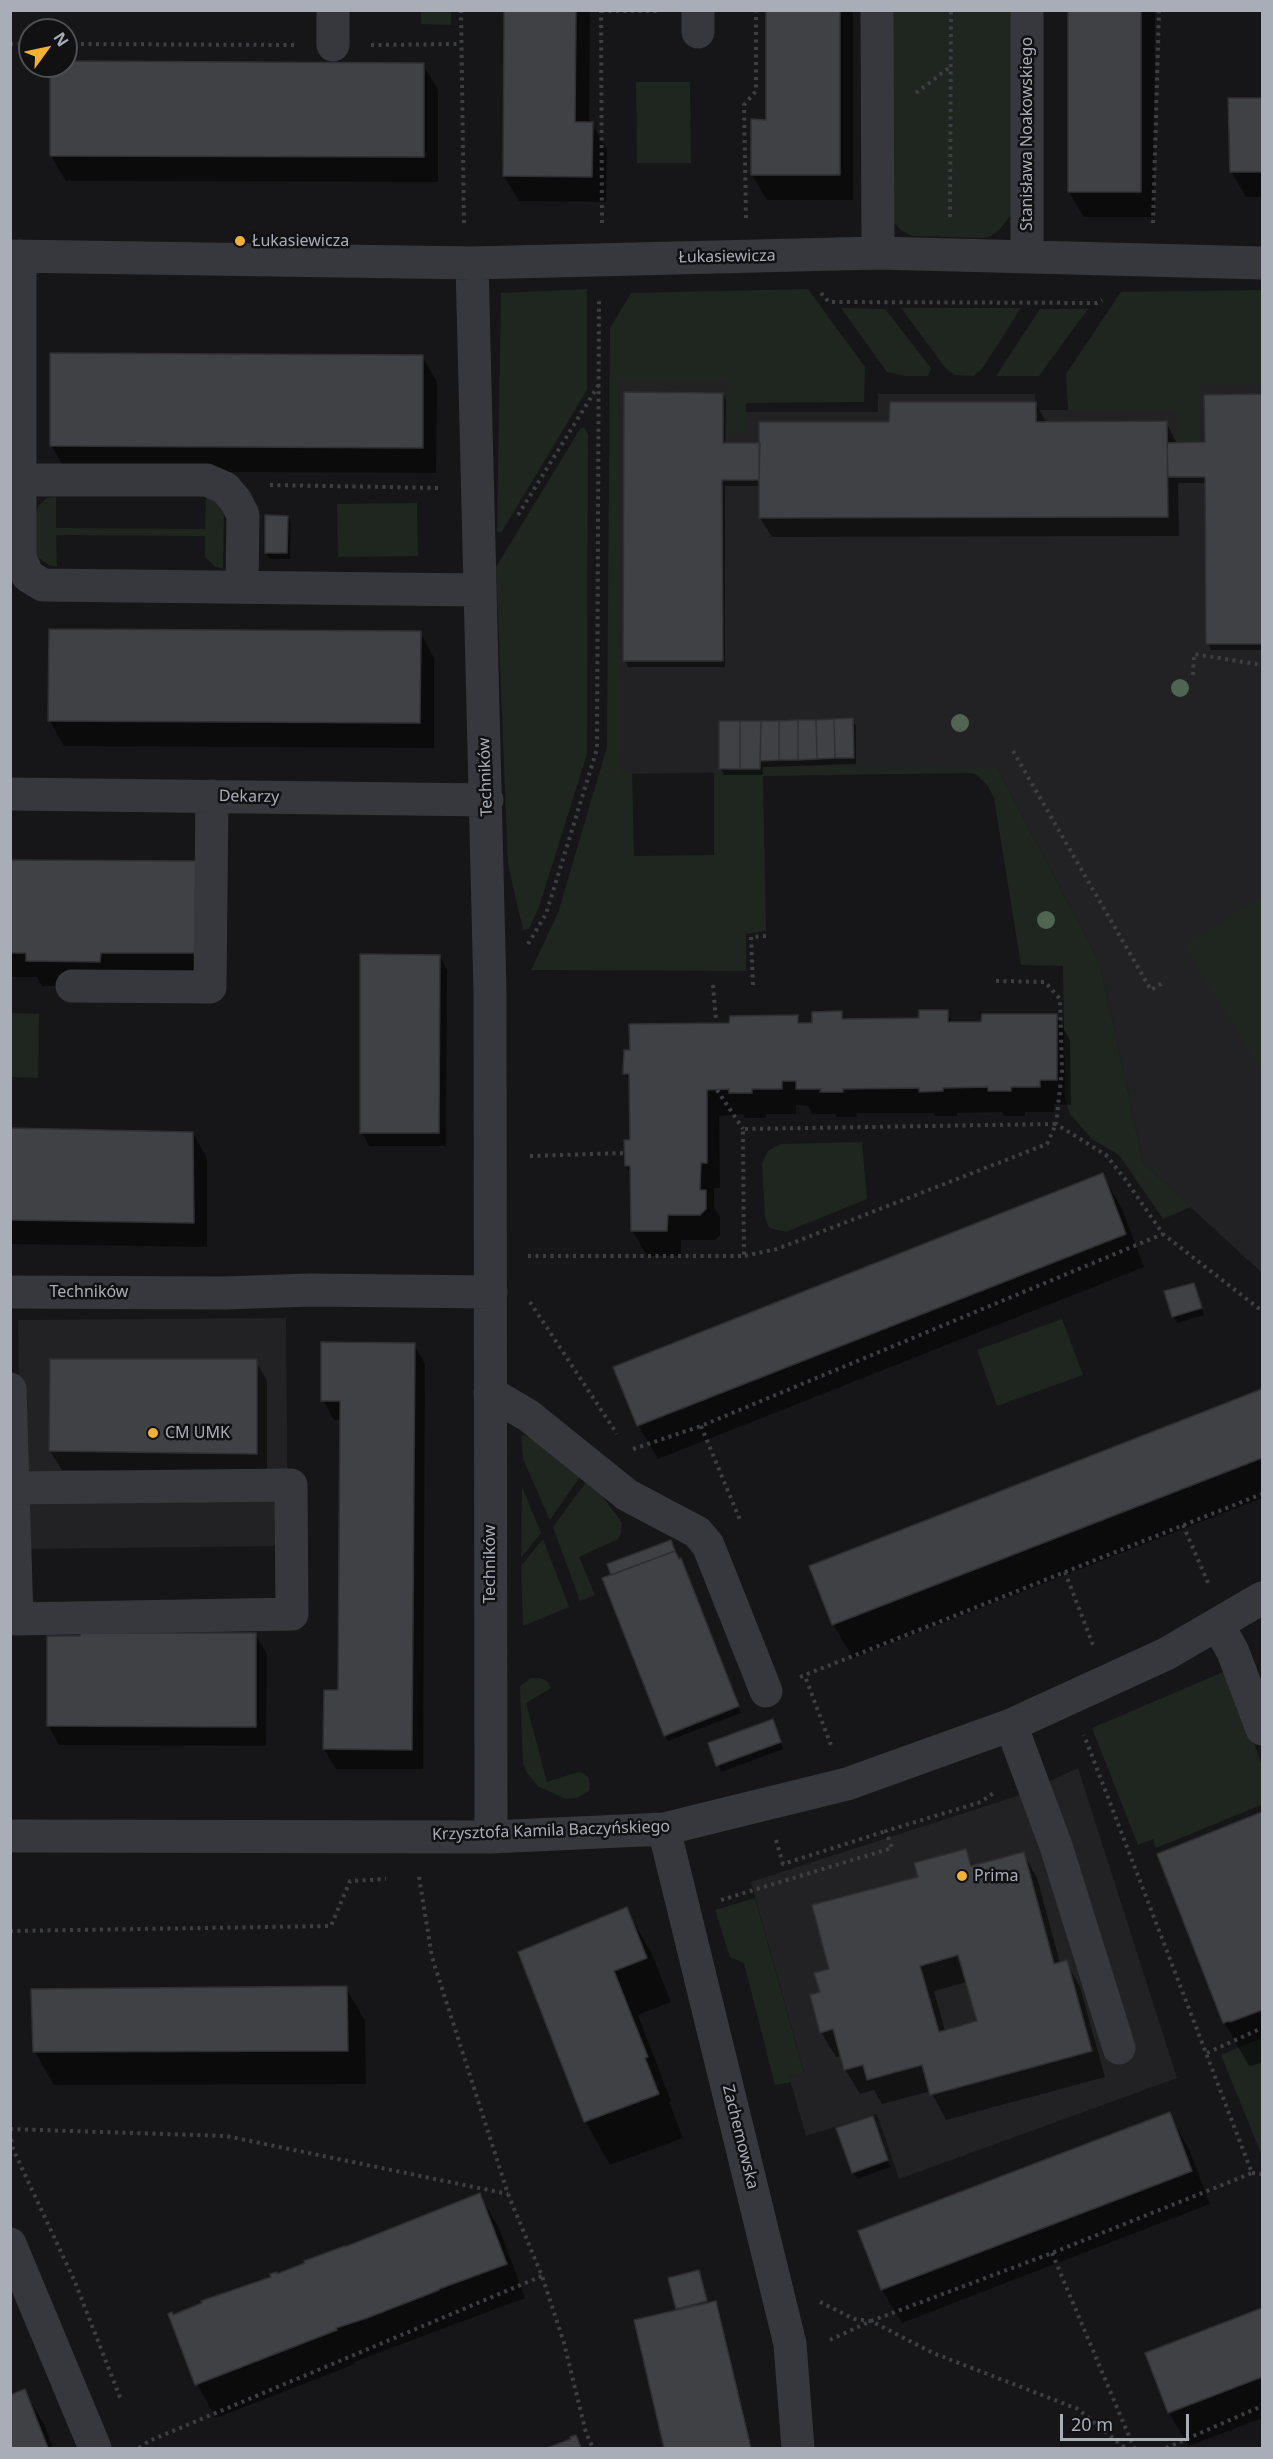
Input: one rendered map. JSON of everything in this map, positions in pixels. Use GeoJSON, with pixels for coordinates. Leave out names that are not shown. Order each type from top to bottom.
{"type":"FeatureCollection","features":[{"type":"Feature","properties":{"kind":"street"},"geometry":{"type":"LineString","coordinates":[[333,10],[333,45]]}},
{"type":"Feature","properties":{"kind":"street"},"geometry":{"type":"LineString","coordinates":[[877,10],[878,254]]}},
{"type":"Feature","properties":{"kind":"street","name":"Stanisława Noakowskiego"},"geometry":{"type":"LineString","coordinates":[[1027,257],[1028,10]]}},
{"type":"Feature","properties":{"kind":"street","name":"Łukasiewicza"},"geometry":{"type":"LineString","coordinates":[[15,256],[472,263],[878,254],[1263,263]]}},
{"type":"Feature","properties":{"kind":"street"},"geometry":{"type":"LineString","coordinates":[[15,256],[20,558],[28,576],[43,585],[479,590]]}},
{"type":"Feature","properties":{"kind":"street","name":"Techników"},"geometry":{"type":"LineString","coordinates":[[472,263],[490,992],[490,1836]]}},
{"type":"Feature","properties":{"kind":"street"},"geometry":{"type":"LineString","coordinates":[[19,480],[207,480],[225,488],[236,501],[243,515],[242,586]]}},
{"type":"Feature","properties":{"kind":"street","name":"Dekarzy"},"geometry":{"type":"LineString","coordinates":[[10,794],[487,800]]}},
{"type":"Feature","properties":{"kind":"street"},"geometry":{"type":"LineString","coordinates":[[72,986],[210,987],[212,796]]}},
{"type":"Feature","properties":{"kind":"street","name":"Techników"},"geometry":{"type":"LineString","coordinates":[[10,1292],[225,1293],[287,1290],[491,1292]]}},
{"type":"Feature","properties":{"kind":"street"},"geometry":{"type":"LineString","coordinates":[[10,1389],[13,1488],[17,1619],[292,1614],[291,1485],[13,1488]]}},
{"type":"Feature","properties":{"kind":"street"},"geometry":{"type":"LineString","coordinates":[[490,1393],[529,1416],[627,1495],[698,1532],[708,1545],[766,1691]]}},
{"type":"Feature","properties":{"kind":"street","name":"Krzysztofa Kamila Baczyńskiego"},"geometry":{"type":"LineString","coordinates":[[10,1836],[490,1836],[664,1829],[847,1784],[1011,1725],[1166,1654],[1263,1598]]}},
{"type":"Feature","properties":{"kind":"street"},"geometry":{"type":"LineString","coordinates":[[1218,1625],[1233,1652],[1263,1729]]}},
{"type":"Feature","properties":{"kind":"street"},"geometry":{"type":"LineString","coordinates":[[1011,1725],[1056,1846],[1119,2048]]}},
{"type":"Feature","properties":{"kind":"street","name":"Zachemowska"},"geometry":{"type":"LineString","coordinates":[[664,1829],[790,2344],[798,2448]]}},
{"type":"Feature","properties":{"kind":"street"},"geometry":{"type":"LineString","coordinates":[[10,2244],[95,2448]]}},
{"type":"Feature","properties":{"kind":"path"},"geometry":{"type":"LineString","coordinates":[[461,10],[464,230]]}},
{"type":"Feature","properties":{"kind":"path"},"geometry":{"type":"LineString","coordinates":[[746,229],[744,105],[756,91],[756,10]]}},
{"type":"Feature","properties":{"kind":"path"},"geometry":{"type":"LineString","coordinates":[[950,224],[951,10]]}},
{"type":"Feature","properties":{"kind":"path"},"geometry":{"type":"LineString","coordinates":[[1149,260],[1152,231],[1159,10]]}},
{"type":"Feature","properties":{"kind":"path"},"geometry":{"type":"LineString","coordinates":[[602,230],[601,11],[698,18]]}},
{"type":"Feature","properties":{"kind":"path"},"geometry":{"type":"LineString","coordinates":[[78,44],[460,44]]}},
{"type":"Feature","properties":{"kind":"path"},"geometry":{"type":"LineString","coordinates":[[524,952],[546,914],[597,749],[599,294]]}},
{"type":"Feature","properties":{"kind":"path"},"geometry":{"type":"LineString","coordinates":[[516,518],[598,386]]}},
{"type":"Feature","properties":{"kind":"path"},"geometry":{"type":"LineString","coordinates":[[1193,675],[1194,654],[1263,665]]}},
{"type":"Feature","properties":{"kind":"path"},"geometry":{"type":"LineString","coordinates":[[1013,751],[1151,990],[1164,982]]}},
{"type":"Feature","properties":{"kind":"path"},"geometry":{"type":"LineString","coordinates":[[753,985],[752,937],[766,936]]}},
{"type":"Feature","properties":{"kind":"path"},"geometry":{"type":"LineString","coordinates":[[517,1256],[744,1256],[777,1249],[1047,1144],[1056,1124],[1062,1071],[1060,999],[1045,982],[996,981]]}},
{"type":"Feature","properties":{"kind":"path"},"geometry":{"type":"LineString","coordinates":[[713,985],[716,1022]]}},
{"type":"Feature","properties":{"kind":"path"},"geometry":{"type":"LineString","coordinates":[[717,1090],[742,1129],[744,1256]]}},
{"type":"Feature","properties":{"kind":"path"},"geometry":{"type":"LineString","coordinates":[[742,1129],[1056,1124],[1106,1155],[1163,1234],[1263,1311]]}},
{"type":"Feature","properties":{"kind":"path"},"geometry":{"type":"LineString","coordinates":[[529,1156],[624,1153]]}},
{"type":"Feature","properties":{"kind":"path"},"geometry":{"type":"LineString","coordinates":[[627,1451],[701,1426],[1163,1234]]}},
{"type":"Feature","properties":{"kind":"path"},"geometry":{"type":"LineString","coordinates":[[528,1299],[621,1441]]}},
{"type":"Feature","properties":{"kind":"path"},"geometry":{"type":"LineString","coordinates":[[804,1676],[1263,1494]]}},
{"type":"Feature","properties":{"kind":"path"},"geometry":{"type":"LineString","coordinates":[[1184,1525],[1210,1586]]}},
{"type":"Feature","properties":{"kind":"path"},"geometry":{"type":"LineString","coordinates":[[1065,1572],[1093,1646]]}},
{"type":"Feature","properties":{"kind":"path"},"geometry":{"type":"LineString","coordinates":[[1083,1734],[1252,2173]]}},
{"type":"Feature","properties":{"kind":"path"},"geometry":{"type":"LineString","coordinates":[[776,1838],[783,1864],[886,1831]]}},
{"type":"Feature","properties":{"kind":"path"},"geometry":{"type":"LineString","coordinates":[[419,1877],[432,1957],[508,2194],[542,2276],[564,2343],[586,2433],[593,2448]]}},
{"type":"Feature","properties":{"kind":"path"},"geometry":{"type":"LineString","coordinates":[[1206,2053],[1263,2028]]}},
{"type":"Feature","properties":{"kind":"path"},"geometry":{"type":"LineString","coordinates":[[122,2404],[75,2282],[13,2149],[10,2130],[226,2136],[508,2194]]}},
{"type":"Feature","properties":{"kind":"path"},"geometry":{"type":"LineString","coordinates":[[825,2342],[871,2321],[1052,2253],[1252,2173],[1263,2174]]}},
{"type":"Feature","properties":{"kind":"path"},"geometry":{"type":"LineString","coordinates":[[1052,2253],[1134,2448]]}},
{"type":"Feature","properties":{"kind":"path"},"geometry":{"type":"LineString","coordinates":[[135,2437],[139,2448],[149,2440],[542,2276]]}},
{"type":"Feature","properties":{"kind":"path"},"geometry":{"type":"LineString","coordinates":[[813,2299],[854,2319],[871,2321],[933,2353],[1078,2409],[1125,2448]]}},
{"type":"Feature","properties":{"kind":"path"},"geometry":{"type":"LineString","coordinates":[[1166,2448],[1263,2406]]}},
{"type":"Feature","properties":{"kind":"shaded area"},"geometry":{"type":"Polygon","coordinates":[[[421,11],[451,11],[451,25],[421,24],[421,11]]]}},
{"type":"Feature","properties":{"kind":"shaded area"},"geometry":{"type":"Polygon","coordinates":[[[889,11],[1015,11],[1011,215],[991,236],[985,238],[912,236],[902,231],[894,223],[889,11]]]}},
{"type":"Feature","properties":{"kind":"shaded area"},"geometry":{"type":"Polygon","coordinates":[[[636,82],[690,82],[691,163],[637,163],[636,82]]]}},
{"type":"Feature","properties":{"kind":"shaded area"},"geometry":{"type":"Polygon","coordinates":[[[587,289],[587,390],[501,533],[497,531],[501,293],[587,289]]]}},
{"type":"Feature","properties":{"kind":"shaded area"},"geometry":{"type":"Polygon","coordinates":[[[808,289],[865,367],[864,402],[746,403],[745,433],[727,433],[727,381],[618,381],[622,773],[632,773],[634,856],[714,855],[714,771],[844,766],[997,768],[1100,963],[1143,1163],[1191,1207],[1163,1219],[1119,1155],[1092,1139],[1070,1114],[1065,1098],[1063,966],[1021,965],[994,798],[988,786],[977,775],[971,773],[763,776],[766,931],[746,934],[746,971],[531,970],[558,913],[607,747],[610,328],[631,293],[808,289]]]}},
{"type":"Feature","properties":{"kind":"shaded area"},"geometry":{"type":"Polygon","coordinates":[[[1262,290],[1262,384],[1200,384],[1200,443],[1176,443],[1175,410],[1068,410],[1066,374],[1121,292],[1262,290]]]}},
{"type":"Feature","properties":{"kind":"shaded area"},"geometry":{"type":"Polygon","coordinates":[[[841,308],[885,309],[931,368],[928,376],[905,376],[887,372],[841,308]]]}},
{"type":"Feature","properties":{"kind":"shaded area"},"geometry":{"type":"Polygon","coordinates":[[[901,308],[1021,308],[982,369],[974,376],[955,375],[946,369],[901,308]]]}},
{"type":"Feature","properties":{"kind":"shaded area"},"geometry":{"type":"Polygon","coordinates":[[[1040,309],[1088,309],[1039,376],[996,376],[1040,309]]]}},
{"type":"Feature","properties":{"kind":"shaded area"},"geometry":{"type":"Polygon","coordinates":[[[618,381],[727,381],[728,433],[745,432],[745,412],[878,412],[878,394],[1035,394],[1035,410],[1176,410],[1200,443],[1200,384],[1262,384],[1262,1273],[1143,1163],[1100,963],[997,768],[622,774],[618,665],[618,381]]]}},
{"type":"Feature","properties":{"kind":"shaded area"},"geometry":{"type":"Polygon","coordinates":[[[584,427],[588,434],[587,754],[539,907],[529,929],[523,930],[508,864],[496,567],[580,429],[584,427]]]}},
{"type":"Feature","properties":{"kind":"shaded area"},"geometry":{"type":"Polygon","coordinates":[[[56,497],[56,528],[205,529],[206,497],[213,499],[224,510],[223,569],[216,567],[205,557],[205,536],[56,535],[57,567],[49,565],[36,556],[36,513],[39,505],[47,498],[56,497]]]}},
{"type":"Feature","properties":{"kind":"shaded area"},"geometry":{"type":"Polygon","coordinates":[[[417,503],[418,556],[338,557],[337,504],[417,503]]]}},
{"type":"Feature","properties":{"kind":"shaded area"},"geometry":{"type":"Polygon","coordinates":[[[1262,896],[1262,1072],[1184,946],[1262,896]]]}},
{"type":"Feature","properties":{"kind":"shaded area"},"geometry":{"type":"Polygon","coordinates":[[[11,1013],[39,1014],[38,1078],[11,1077],[11,1013]]]}},
{"type":"Feature","properties":{"kind":"shaded area"},"geometry":{"type":"Polygon","coordinates":[[[862,1142],[867,1199],[786,1232],[769,1228],[765,1217],[762,1163],[768,1151],[781,1144],[862,1142]]]}},
{"type":"Feature","properties":{"kind":"shaded area","name":"CM UMK"},"geometry":{"type":"Polygon","coordinates":[[[286,1318],[288,1546],[21,1549],[18,1320],[286,1318]]]}},
{"type":"Feature","properties":{"kind":"shaded area"},"geometry":{"type":"Polygon","coordinates":[[[1062,1319],[1083,1375],[997,1406],[977,1350],[1062,1319]]]}},
{"type":"Feature","properties":{"kind":"shaded area"},"geometry":{"type":"Polygon","coordinates":[[[521,1435],[533,1438],[582,1474],[550,1520],[523,1459],[521,1435]]]}},
{"type":"Feature","properties":{"kind":"shaded area"},"geometry":{"type":"Polygon","coordinates":[[[589,1478],[622,1523],[618,1539],[579,1557],[595,1595],[580,1601],[553,1527],[589,1478]]]}},
{"type":"Feature","properties":{"kind":"shaded area"},"geometry":{"type":"Polygon","coordinates":[[[522,1487],[541,1533],[521,1558],[522,1487]]]}},
{"type":"Feature","properties":{"kind":"shaded area"},"geometry":{"type":"Polygon","coordinates":[[[543,1539],[569,1607],[523,1626],[521,1566],[543,1539]]]}},
{"type":"Feature","properties":{"kind":"shaded area"},"geometry":{"type":"Polygon","coordinates":[[[1228,1670],[1262,1766],[1262,1808],[1261,1805],[1156,1848],[1153,1839],[1138,1845],[1092,1728],[1228,1670]]]}},
{"type":"Feature","properties":{"kind":"shaded area"},"geometry":{"type":"Polygon","coordinates":[[[531,1678],[547,1681],[551,1688],[526,1703],[547,1782],[578,1772],[583,1773],[588,1777],[589,1791],[577,1798],[566,1799],[539,1787],[527,1773],[523,1763],[520,1686],[531,1678]]]}},
{"type":"Feature","properties":{"kind":"shaded area"},"geometry":{"type":"Polygon","coordinates":[[[1078,1768],[1177,2078],[899,2179],[877,2114],[806,2136],[789,2076],[804,2072],[751,1882],[1020,1795],[1078,1768]]]}},
{"type":"Feature","properties":{"kind":"shaded area"},"geometry":{"type":"Polygon","coordinates":[[[755,1898],[804,2073],[789,2076],[791,2082],[775,2085],[744,1963],[730,1957],[715,1910],[755,1898]]]}},
{"type":"Feature","properties":{"kind":"shaded area"},"geometry":{"type":"Polygon","coordinates":[[[1262,2038],[1262,2156],[1221,2055],[1262,2038]]]}},
{"type":"Feature","properties":{"kind":"building"},"geometry":{"type":"Polygon","coordinates":[[[504,10],[576,10],[575,122],[593,122],[592,177],[503,176],[504,10]]]}},
{"type":"Feature","properties":{"kind":"building"},"geometry":{"type":"Polygon","coordinates":[[[766,10],[840,10],[840,175],[751,175],[751,119],[766,120],[766,10]]]}},
{"type":"Feature","properties":{"kind":"building"},"geometry":{"type":"Polygon","coordinates":[[[1068,10],[1141,10],[1141,192],[1068,192],[1068,10]]]}},
{"type":"Feature","properties":{"kind":"building"},"geometry":{"type":"Polygon","coordinates":[[[78,61],[424,63],[424,157],[50,156],[50,78],[78,78],[78,61]]]}},
{"type":"Feature","properties":{"kind":"building"},"geometry":{"type":"Polygon","coordinates":[[[1228,98],[1262,98],[1262,172],[1230,172],[1228,98]]]}},
{"type":"Feature","properties":{"kind":"building"},"geometry":{"type":"Polygon","coordinates":[[[50,353],[423,355],[423,448],[50,446],[50,353]]]}},
{"type":"Feature","properties":{"kind":"building"},"geometry":{"type":"Polygon","coordinates":[[[624,392],[723,393],[723,443],[760,443],[759,480],[722,480],[723,661],[623,661],[624,392]]]}},
{"type":"Feature","properties":{"kind":"building"},"geometry":{"type":"Polygon","coordinates":[[[1262,394],[1262,644],[1206,644],[1205,477],[1168,477],[1167,443],[1205,442],[1204,395],[1262,394]]]}},
{"type":"Feature","properties":{"kind":"building"},"geometry":{"type":"Polygon","coordinates":[[[890,402],[1036,402],[1036,422],[1167,421],[1168,517],[759,518],[759,422],[889,422],[890,402]]]}},
{"type":"Feature","properties":{"kind":"building"},"geometry":{"type":"Polygon","coordinates":[[[265,515],[288,516],[287,553],[265,553],[265,515]]]}},
{"type":"Feature","properties":{"kind":"building"},"geometry":{"type":"Polygon","coordinates":[[[49,629],[421,631],[420,723],[48,721],[49,629]]]}},
{"type":"Feature","properties":{"kind":"building"},"geometry":{"type":"Polygon","coordinates":[[[853,718],[854,758],[835,758],[834,719],[853,718]]]}},
{"type":"Feature","properties":{"kind":"building"},"geometry":{"type":"Polygon","coordinates":[[[834,719],[835,758],[817,759],[816,720],[834,719]]]}},
{"type":"Feature","properties":{"kind":"building"},"geometry":{"type":"Polygon","coordinates":[[[798,720],[798,760],[779,760],[779,721],[798,720]]]}},
{"type":"Feature","properties":{"kind":"building"},"geometry":{"type":"Polygon","coordinates":[[[798,720],[816,720],[817,759],[798,760],[798,720]]]}},
{"type":"Feature","properties":{"kind":"building"},"geometry":{"type":"Polygon","coordinates":[[[719,721],[740,721],[740,769],[719,769],[719,721]]]}},
{"type":"Feature","properties":{"kind":"building"},"geometry":{"type":"Polygon","coordinates":[[[740,721],[761,721],[760,769],[740,769],[740,721]]]}},
{"type":"Feature","properties":{"kind":"building"},"geometry":{"type":"Polygon","coordinates":[[[761,721],[779,721],[779,760],[760,761],[761,721]]]}},
{"type":"Feature","properties":{"kind":"building"},"geometry":{"type":"Polygon","coordinates":[[[10,860],[196,861],[195,953],[101,953],[100,962],[26,961],[26,953],[10,953],[10,860]]]}},
{"type":"Feature","properties":{"kind":"building"},"geometry":{"type":"Polygon","coordinates":[[[360,954],[440,955],[439,1133],[360,1133],[360,954]]]}},
{"type":"Feature","properties":{"kind":"building"},"geometry":{"type":"Polygon","coordinates":[[[919,1010],[948,1010],[948,1022],[981,1022],[982,1014],[1057,1014],[1057,1080],[1040,1080],[1040,1087],[1011,1087],[1011,1091],[988,1091],[988,1087],[943,1088],[943,1091],[919,1092],[919,1088],[843,1089],[843,1092],[820,1092],[821,1089],[796,1089],[796,1081],[782,1081],[782,1089],[752,1089],[752,1093],[729,1093],[729,1089],[707,1090],[707,1163],[701,1163],[700,1190],[706,1190],[706,1209],[700,1215],[668,1215],[667,1231],[631,1231],[630,1166],[625,1166],[624,1140],[630,1140],[629,1074],[623,1074],[624,1050],[630,1050],[629,1024],[729,1023],[730,1016],[798,1015],[798,1023],[812,1023],[812,1012],[842,1011],[842,1019],[919,1018],[919,1010]]]}},
{"type":"Feature","properties":{"kind":"building"},"geometry":{"type":"Polygon","coordinates":[[[10,1128],[193,1132],[194,1223],[10,1220],[10,1128]]]}},
{"type":"Feature","properties":{"kind":"building"},"geometry":{"type":"Polygon","coordinates":[[[1103,1173],[1126,1234],[637,1426],[613,1367],[1103,1173]]]}},
{"type":"Feature","properties":{"kind":"building"},"geometry":{"type":"Polygon","coordinates":[[[1194,1283],[1202,1308],[1172,1317],[1164,1291],[1194,1283]]]}},
{"type":"Feature","properties":{"kind":"building"},"geometry":{"type":"Polygon","coordinates":[[[321,1342],[415,1343],[412,1750],[323,1749],[324,1690],[338,1690],[340,1401],[321,1401],[321,1342]]]}},
{"type":"Feature","properties":{"kind":"building"},"geometry":{"type":"Polygon","coordinates":[[[50,1359],[257,1359],[257,1454],[49,1451],[50,1359]]]}},
{"type":"Feature","properties":{"kind":"building"},"geometry":{"type":"Polygon","coordinates":[[[1262,1389],[1262,1458],[832,1625],[809,1566],[1262,1389]]]}},
{"type":"Feature","properties":{"kind":"building"},"geometry":{"type":"Polygon","coordinates":[[[671,1540],[675,1551],[611,1575],[607,1564],[671,1540]]]}},
{"type":"Feature","properties":{"kind":"building"},"geometry":{"type":"Polygon","coordinates":[[[675,1551],[679,1559],[681,1558],[739,1706],[664,1736],[602,1578],[675,1551]]]}},
{"type":"Feature","properties":{"kind":"building"},"geometry":{"type":"Polygon","coordinates":[[[81,1633],[256,1633],[256,1727],[47,1726],[47,1636],[80,1636],[81,1633]]]}},
{"type":"Feature","properties":{"kind":"building"},"geometry":{"type":"Polygon","coordinates":[[[773,1719],[781,1742],[716,1766],[708,1743],[773,1719]]]}},
{"type":"Feature","properties":{"kind":"building"},"geometry":{"type":"Polygon","coordinates":[[[1262,1812],[1262,2010],[1223,2023],[1157,1854],[1262,1812]]]}},
{"type":"Feature","properties":{"kind":"building"},"geometry":{"type":"Polygon","coordinates":[[[966,1849],[971,1866],[1024,1852],[1054,1964],[1067,1960],[1092,2051],[930,2095],[922,2065],[867,2080],[863,2065],[844,2070],[833,2029],[820,2033],[810,1995],[820,1992],[814,1973],[829,1969],[812,1905],[918,1877],[914,1863],[966,1849]],[[958,1955],[920,1966],[939,2032],[977,2021],[958,1955]]]}},
{"type":"Feature","properties":{"kind":"building"},"geometry":{"type":"Polygon","coordinates":[[[627,1907],[647,1958],[614,1971],[648,2057],[645,2058],[659,2094],[584,2122],[518,1952],[627,1907]]]}},
{"type":"Feature","properties":{"kind":"building"},"geometry":{"type":"Polygon","coordinates":[[[347,1986],[348,2051],[33,2052],[31,1989],[347,1986]]]}},
{"type":"Feature","properties":{"kind":"building"},"geometry":{"type":"Polygon","coordinates":[[[1170,2112],[1192,2171],[881,2290],[858,2231],[1170,2112]]]}},
{"type":"Feature","properties":{"kind":"building"},"geometry":{"type":"Polygon","coordinates":[[[873,2116],[888,2160],[852,2173],[836,2128],[873,2116]]]}},
{"type":"Feature","properties":{"kind":"building"},"geometry":{"type":"Polygon","coordinates":[[[480,2193],[507,2264],[336,2328],[337,2330],[195,2385],[168,2314],[172,2312],[173,2315],[202,2303],[201,2301],[271,2277],[270,2274],[277,2272],[277,2274],[305,2263],[304,2261],[480,2193]]]}},
{"type":"Feature","properties":{"kind":"building"},"geometry":{"type":"Polygon","coordinates":[[[699,2270],[707,2301],[676,2309],[668,2278],[699,2270]]]}},
{"type":"Feature","properties":{"kind":"building"},"geometry":{"type":"Polygon","coordinates":[[[716,2301],[751,2448],[664,2448],[634,2320],[716,2301]]]}},
{"type":"Feature","properties":{"kind":"building"},"geometry":{"type":"Polygon","coordinates":[[[1262,2308],[1262,2377],[1168,2413],[1145,2353],[1262,2308]]]}},
{"type":"Feature","properties":{"kind":"building"},"geometry":{"type":"Polygon","coordinates":[[[25,2389],[48,2448],[10,2448],[10,2395],[25,2389]]]}},
{"type":"Feature","properties":{"kind":"building"},"geometry":{"type":"Polygon","coordinates":[[[576,2435],[581,2448],[547,2448],[571,2439],[570,2437],[576,2435]]]}},
{"type":"Feature","properties":{"kind":"place","name":"Łukasiewicza"},"geometry":{"type":"Point","coordinates":[240,241]}},
{"type":"Feature","properties":{"kind":"place","name":"CM UMK"},"geometry":{"type":"Point","coordinates":[153,1433]}},
{"type":"Feature","properties":{"kind":"place","name":"Prima"},"geometry":{"type":"Point","coordinates":[962,1876]}}]}
